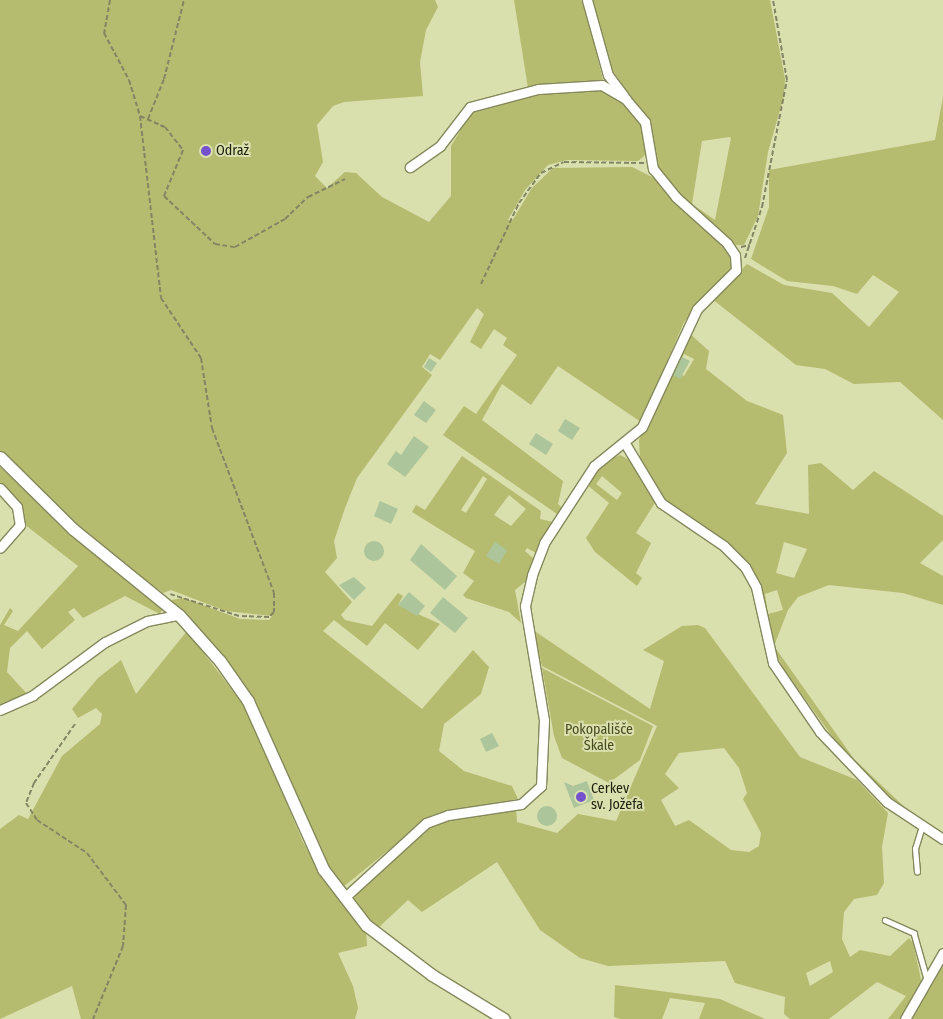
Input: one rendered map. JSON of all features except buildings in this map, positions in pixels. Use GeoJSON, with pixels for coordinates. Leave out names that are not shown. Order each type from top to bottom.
{"type":"FeatureCollection","features":[{"type":"Feature","properties":{"kind":"main road"},"geometry":{"type":"LineString","coordinates":[[0,457],[73,529],[157,595],[179,615],[248,701],[306,838],[344,898],[366,925],[393,947],[504,1019]]}},
{"type":"Feature","properties":{"kind":"street"},"geometry":{"type":"LineString","coordinates":[[344,898],[426,823],[448,815],[521,804],[541,786],[544,720],[525,606],[527,590],[544,543],[594,466],[626,445],[656,402],[697,309],[736,270],[735,255],[727,243],[676,197],[651,163],[648,131],[608,75],[587,0]]}},
{"type":"Feature","properties":{"kind":"street"},"geometry":{"type":"LineString","coordinates":[[410,167],[440,146],[463,111],[504,96],[602,85],[626,99]]}},
{"type":"Feature","properties":{"kind":"street"},"geometry":{"type":"LineString","coordinates":[[626,445],[661,503],[724,546],[745,567],[756,587],[773,662],[820,732],[887,802],[943,839]]}},
{"type":"Feature","properties":{"kind":"street"},"geometry":{"type":"LineString","coordinates":[[0,488],[17,507],[20,525],[0,548]]}},
{"type":"Feature","properties":{"kind":"street"},"geometry":{"type":"LineString","coordinates":[[0,710],[33,695],[105,642],[147,621],[179,615]]}},
{"type":"Feature","properties":{"kind":"street"},"geometry":{"type":"LineString","coordinates":[[905,1019],[943,953]]}},
{"type":"Feature","properties":{"kind":"lane"},"geometry":{"type":"LineString","coordinates":[[917,872],[914,848],[922,826]]}},
{"type":"Feature","properties":{"kind":"lane"},"geometry":{"type":"LineString","coordinates":[[885,920],[914,933],[928,980]]}},
{"type":"Feature","properties":{"kind":"path"},"geometry":{"type":"LineString","coordinates":[[110,0],[104,33],[129,80],[140,116],[161,298],[201,358],[212,428],[274,593],[274,612],[269,617],[239,616],[173,594],[157,595]]}},
{"type":"Feature","properties":{"kind":"path"},"geometry":{"type":"LineString","coordinates":[[148,119],[164,79],[184,0]]}},
{"type":"Feature","properties":{"kind":"path"},"geometry":{"type":"LineString","coordinates":[[736,270],[746,256],[762,207],[788,80],[773,0]]}},
{"type":"Feature","properties":{"kind":"path"},"geometry":{"type":"LineString","coordinates":[[140,116],[177,136],[183,150],[164,196],[215,244],[235,247],[285,218],[308,197],[345,179]]}},
{"type":"Feature","properties":{"kind":"path"},"geometry":{"type":"LineString","coordinates":[[481,284],[519,203],[541,173],[564,162],[651,163]]}},
{"type":"Feature","properties":{"kind":"path"},"geometry":{"type":"LineString","coordinates":[[75,724],[34,783],[26,803],[37,820],[87,853],[126,905],[124,946],[93,1019]]}},
{"type":"Feature","properties":{"kind":"green space"},"geometry":{"type":"Polygon","coordinates":[[[0,0],[435,0],[438,7],[426,30],[420,62],[423,96],[344,102],[333,106],[317,125],[323,162],[315,176],[327,188],[345,172],[356,173],[382,197],[429,222],[451,196],[451,146],[471,113],[561,89],[607,92],[621,100],[644,126],[647,152],[638,161],[567,160],[548,165],[525,190],[508,220],[512,221],[532,188],[553,168],[632,167],[656,179],[730,254],[732,270],[684,322],[641,422],[558,366],[531,405],[502,384],[482,420],[563,481],[558,504],[562,508],[557,514],[443,435],[464,406],[476,414],[517,355],[503,345],[507,338],[494,329],[481,349],[470,342],[484,314],[477,308],[440,360],[430,354],[422,367],[432,375],[357,478],[345,508],[334,541],[337,558],[325,572],[352,602],[341,615],[345,620],[372,626],[398,593],[403,596],[398,605],[440,624],[418,650],[385,623],[367,646],[334,620],[323,631],[422,709],[473,650],[489,667],[481,694],[444,724],[439,751],[464,771],[512,786],[518,799],[432,815],[343,887],[326,866],[259,711],[239,678],[171,600],[184,598],[240,619],[269,620],[272,616],[226,611],[171,590],[163,593],[94,541],[0,452],[0,0]]]}},
{"type":"Feature","properties":{"kind":"green space"},"geometry":{"type":"Polygon","coordinates":[[[514,0],[583,0],[603,80],[528,88],[514,0]]]}},
{"type":"Feature","properties":{"kind":"green space"},"geometry":{"type":"Polygon","coordinates":[[[591,0],[770,0],[785,79],[784,96],[768,152],[758,216],[744,245],[736,245],[702,218],[659,169],[650,123],[607,63],[591,0]],[[731,138],[702,141],[692,204],[715,220],[731,138]]]}},
{"type":"Feature","properties":{"kind":"green space"},"geometry":{"type":"Polygon","coordinates":[[[943,97],[943,420],[900,382],[854,384],[825,369],[796,365],[712,299],[747,264],[784,285],[832,293],[869,327],[899,292],[873,275],[857,294],[833,286],[787,281],[751,259],[769,207],[769,170],[935,140],[943,97]]]}},
{"type":"Feature","properties":{"kind":"green space"},"geometry":{"type":"Polygon","coordinates":[[[688,332],[709,351],[706,369],[747,401],[783,415],[787,453],[755,504],[809,514],[808,465],[821,463],[853,490],[874,471],[943,516],[943,540],[920,563],[943,576],[943,605],[903,593],[829,585],[798,597],[788,610],[774,646],[854,759],[914,816],[888,799],[847,757],[785,671],[771,645],[750,563],[664,500],[640,460],[639,440],[688,332]],[[684,354],[675,371],[684,376],[694,359],[684,354]],[[784,542],[776,573],[794,578],[807,549],[784,542]],[[777,590],[765,594],[768,614],[783,610],[777,590]]]}},
{"type":"Feature","properties":{"kind":"green space"},"geometry":{"type":"Polygon","coordinates":[[[620,455],[628,459],[656,501],[636,533],[651,543],[636,573],[642,578],[637,586],[595,552],[586,538],[609,503],[586,484],[603,463],[620,455]],[[602,476],[596,484],[617,500],[622,493],[602,476]]]}},
{"type":"Feature","properties":{"kind":"green space"},"geometry":{"type":"Polygon","coordinates":[[[462,456],[541,511],[540,519],[553,522],[536,553],[527,548],[525,551],[534,559],[525,582],[515,590],[521,623],[509,612],[466,598],[463,595],[474,581],[463,573],[475,551],[412,512],[416,505],[425,510],[462,456]],[[483,476],[461,510],[466,513],[487,479],[483,476]],[[509,495],[494,515],[511,526],[526,509],[509,495]]]}},
{"type":"Feature","properties":{"kind":"green space"},"geometry":{"type":"Polygon","coordinates":[[[0,467],[71,533],[163,608],[160,614],[125,596],[83,618],[74,608],[68,612],[75,620],[42,649],[27,631],[10,648],[7,672],[28,695],[0,708],[0,625],[10,608],[13,611],[4,625],[18,631],[78,566],[24,524],[17,500],[0,483],[0,467]]]}},
{"type":"Feature","properties":{"kind":"green space"},"geometry":{"type":"Polygon","coordinates":[[[698,625],[705,628],[800,757],[857,780],[888,813],[882,847],[884,883],[877,895],[854,899],[844,912],[842,939],[850,957],[860,950],[890,956],[909,938],[913,943],[922,984],[902,1019],[888,1019],[906,996],[877,982],[829,1019],[790,1019],[784,1014],[785,997],[735,983],[725,961],[608,966],[580,958],[540,930],[497,862],[422,912],[408,900],[378,928],[353,901],[357,892],[438,820],[516,808],[517,822],[557,833],[578,814],[616,821],[657,726],[542,666],[533,630],[650,709],[664,661],[643,650],[682,626],[698,625]],[[724,748],[679,753],[665,774],[679,788],[661,800],[675,826],[689,820],[731,850],[749,852],[759,846],[761,833],[743,799],[747,793],[739,768],[724,748]],[[830,961],[806,973],[810,986],[833,972],[830,961]]]}},
{"type":"Feature","properties":{"kind":"green space"},"geometry":{"type":"Polygon","coordinates":[[[187,631],[248,711],[303,842],[324,880],[366,929],[367,946],[338,953],[353,986],[358,1008],[355,1019],[81,1019],[72,986],[0,1019],[0,829],[19,815],[28,819],[62,756],[100,724],[102,714],[96,708],[78,718],[72,709],[98,678],[121,660],[136,694],[187,631]]]}},
{"type":"Feature","properties":{"kind":"green space","name":"Pokopališče Škale"},"geometry":{"type":"Polygon","coordinates":[[[542,668],[653,726],[640,760],[609,783],[562,758],[554,736],[542,668]]]}},
{"type":"Feature","properties":{"kind":"green space"},"geometry":{"type":"Polygon","coordinates":[[[943,960],[943,1019],[910,1019],[919,1004],[943,960]]]}},
{"type":"Feature","properties":{"kind":"green space"},"geometry":{"type":"Polygon","coordinates":[[[615,985],[720,999],[765,1019],[699,1019],[705,1003],[670,998],[662,1019],[621,1019],[614,1017],[615,985]]]}},
{"type":"Feature","properties":{"kind":"place","name":"Odraž"},"geometry":{"type":"Point","coordinates":[206,151]}},
{"type":"Feature","properties":{"kind":"place","name":"Cerkev sv. Jožefa"},"geometry":{"type":"Point","coordinates":[581,797]}}]}
